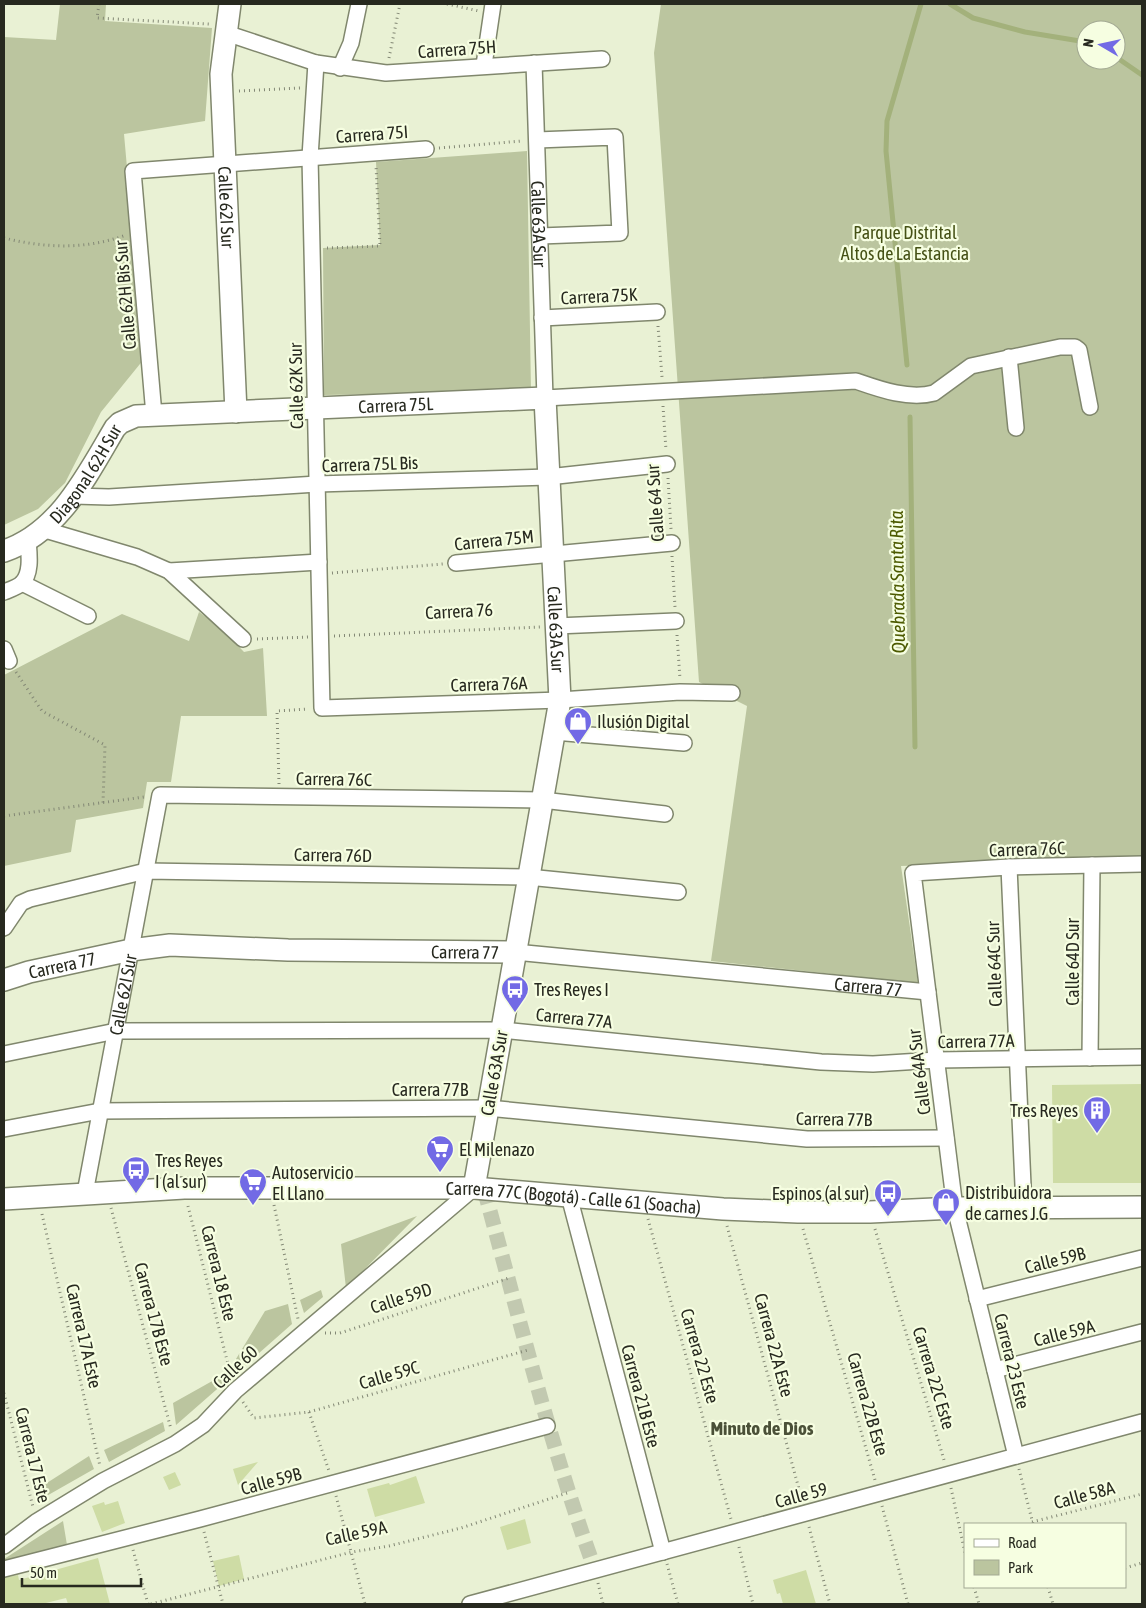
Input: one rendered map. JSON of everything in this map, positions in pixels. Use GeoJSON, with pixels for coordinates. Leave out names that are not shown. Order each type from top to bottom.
{"type":"FeatureCollection","features":[{"type":"Feature","properties":{"kind":"street","name":"Calle 62I Sur"},"geometry":{"type":"LineString","coordinates":[[230,4],[221,74],[221,92],[236,412]]}},
{"type":"Feature","properties":{"kind":"street"},"geometry":{"type":"LineString","coordinates":[[340,68],[351,43],[359,4]]}},
{"type":"Feature","properties":{"kind":"street"},"geometry":{"type":"LineString","coordinates":[[484,65],[492,9]]}},
{"type":"Feature","properties":{"kind":"street","name":"Carrera 75H"},"geometry":{"type":"LineString","coordinates":[[226,29],[316,63],[340,68],[386,73],[484,65],[602,60]]}},
{"type":"Feature","properties":{"kind":"street","name":"Calle 62K Sur"},"geometry":{"type":"LineString","coordinates":[[316,63],[310,158],[322,708]]}},
{"type":"Feature","properties":{"kind":"street","name":"Calle 63A Sur"},"geometry":{"type":"LineString","coordinates":[[474,1188],[560,700],[548,477],[534,63]]}},
{"type":"Feature","properties":{"kind":"street"},"geometry":{"type":"LineString","coordinates":[[537,140],[615,137],[620,233],[540,236]]}},
{"type":"Feature","properties":{"kind":"street","name":"Carrera 75I"},"geometry":{"type":"LineString","coordinates":[[133,171],[426,149]]}},
{"type":"Feature","properties":{"kind":"street","name":"Calle 62H Bis Sur"},"geometry":{"type":"LineString","coordinates":[[133,171],[154,415]]}},
{"type":"Feature","properties":{"kind":"street","name":"Carrera 75K"},"geometry":{"type":"LineString","coordinates":[[542,318],[658,312]]}},
{"type":"Feature","properties":{"kind":"street","name":"Carrera 75L"},"geometry":{"type":"LineString","coordinates":[[128,418],[154,415],[545,398],[856,381],[895,393],[927,395],[934,393],[970,366],[1060,347],[1075,347],[1080,350],[1090,407]]}},
{"type":"Feature","properties":{"kind":"street"},"geometry":{"type":"LineString","coordinates":[[1009,357],[1016,428]]}},
{"type":"Feature","properties":{"kind":"street","name":"Diagonal 62H Sur"},"geometry":{"type":"LineString","coordinates":[[4,552],[35,535],[74,496],[115,428],[128,418]]}},
{"type":"Feature","properties":{"kind":"street","name":"Carrera 75L Bis"},"geometry":{"type":"LineString","coordinates":[[74,496],[108,497],[317,484],[548,477],[667,464]]}},
{"type":"Feature","properties":{"kind":"street"},"geometry":{"type":"LineString","coordinates":[[4,592],[22,583],[28,572],[35,535],[136,557],[168,571],[243,639]]}},
{"type":"Feature","properties":{"kind":"street","name":"Carrera 75M"},"geometry":{"type":"LineString","coordinates":[[456,563],[672,543]]}},
{"type":"Feature","properties":{"kind":"street"},"geometry":{"type":"LineString","coordinates":[[168,571],[319,568]]}},
{"type":"Feature","properties":{"kind":"street"},"geometry":{"type":"LineString","coordinates":[[22,583],[88,616]]}},
{"type":"Feature","properties":{"kind":"street"},"geometry":{"type":"LineString","coordinates":[[556,626],[676,621]]}},
{"type":"Feature","properties":{"kind":"street","name":"Carrera 76A"},"geometry":{"type":"LineString","coordinates":[[322,708],[560,700],[680,692],[732,693]]}},
{"type":"Feature","properties":{"kind":"street"},"geometry":{"type":"LineString","coordinates":[[554,732],[684,743]]}},
{"type":"Feature","properties":{"kind":"street","name":"Calle 62I Sur"},"geometry":{"type":"LineString","coordinates":[[85,1193],[160,795]]}},
{"type":"Feature","properties":{"kind":"street","name":"Carrera 76C"},"geometry":{"type":"LineString","coordinates":[[160,795],[542,800],[665,814]]}},
{"type":"Feature","properties":{"kind":"street","name":"Carrera 76C"},"geometry":{"type":"LineString","coordinates":[[913,873],[1009,867],[1142,864]]}},
{"type":"Feature","properties":{"kind":"street","name":"Calle 64D Sur"},"geometry":{"type":"LineString","coordinates":[[1090,1058],[1092,865]]}},
{"type":"Feature","properties":{"kind":"street","name":"Calle 64C Sur"},"geometry":{"type":"LineString","coordinates":[[1009,867],[1024,1208]]}},
{"type":"Feature","properties":{"kind":"street","name":"Carrera 76D"},"geometry":{"type":"LineString","coordinates":[[4,928],[21,903],[30,899],[146,871],[528,877],[678,892]]}},
{"type":"Feature","properties":{"kind":"street","name":"Calle 64A Sur"},"geometry":{"type":"LineString","coordinates":[[913,873],[955,1208]]}},
{"type":"Feature","properties":{"kind":"street","name":"Carrera 77"},"geometry":{"type":"LineString","coordinates":[[4,980],[28,972],[131,950],[190,945],[288,950],[515,952],[928,992]]}},
{"type":"Feature","properties":{"kind":"street","name":"Carrera 77A"},"geometry":{"type":"LineString","coordinates":[[4,1054],[116,1031],[502,1030],[821,1062],[873,1064],[937,1060],[1142,1057]]}},
{"type":"Feature","properties":{"kind":"street","name":"Carrera 77B"},"geometry":{"type":"LineString","coordinates":[[4,1129],[100,1110],[488,1108],[807,1139],[946,1138]]}},
{"type":"Feature","properties":{"kind":"street","name":"Carrera 77C (Bogotá) - Calle 61 (Soacha)"},"geometry":{"type":"LineString","coordinates":[[4,1199],[184,1188],[474,1188],[723,1209],[798,1212],[870,1212],[955,1208],[1142,1207]]}},
{"type":"Feature","properties":{"kind":"street","name":"Calle 60"},"geometry":{"type":"LineString","coordinates":[[4,1546],[36,1522],[103,1482],[175,1444],[203,1425],[235,1390],[474,1188]]}},
{"type":"Feature","properties":{"kind":"street","name":"Carrera 21B Este"},"geometry":{"type":"LineString","coordinates":[[569,1196],[663,1552]]}},
{"type":"Feature","properties":{"kind":"street","name":"Carrera 23 Este"},"geometry":{"type":"LineString","coordinates":[[955,1208],[1016,1456]]}},
{"type":"Feature","properties":{"kind":"street","name":"Calle 59B"},"geometry":{"type":"LineString","coordinates":[[977,1299],[1142,1258]]}},
{"type":"Feature","properties":{"kind":"street","name":"Calle 59A"},"geometry":{"type":"LineString","coordinates":[[995,1370],[1142,1332]]}},
{"type":"Feature","properties":{"kind":"street","name":"Calle 59"},"geometry":{"type":"LineString","coordinates":[[470,1604],[1142,1422]]}},
{"type":"Feature","properties":{"kind":"street","name":"Calle 59B"},"geometry":{"type":"LineString","coordinates":[[4,1569],[200,1520],[547,1426]]}},
{"type":"Feature","properties":{"kind":"path"},"geometry":{"type":"LineString","coordinates":[[99,4],[97,18],[226,29]]}},
{"type":"Feature","properties":{"kind":"path"},"geometry":{"type":"LineString","coordinates":[[386,73],[400,4]]}},
{"type":"Feature","properties":{"kind":"path"},"geometry":{"type":"LineString","coordinates":[[447,4],[492,9]]}},
{"type":"Feature","properties":{"kind":"path"},"geometry":{"type":"LineString","coordinates":[[221,92],[314,88]]}},
{"type":"Feature","properties":{"kind":"path","name":"Carrera 75I"},"geometry":{"type":"LineString","coordinates":[[426,149],[537,140]]}},
{"type":"Feature","properties":{"kind":"path"},"geometry":{"type":"LineString","coordinates":[[312,249],[380,246],[376,152]]}},
{"type":"Feature","properties":{"kind":"path"},"geometry":{"type":"LineString","coordinates":[[4,238],[31,245],[64,247],[113,240],[138,230]]}},
{"type":"Feature","properties":{"kind":"path","name":"Calle 64 Sur"},"geometry":{"type":"LineString","coordinates":[[658,312],[680,692]]}},
{"type":"Feature","properties":{"kind":"path","name":"Carrera 75M"},"geometry":{"type":"LineString","coordinates":[[319,568],[456,563]]}},
{"type":"Feature","properties":{"kind":"path","name":"Carrera 76"},"geometry":{"type":"LineString","coordinates":[[243,639],[556,626]]}},
{"type":"Feature","properties":{"kind":"path"},"geometry":{"type":"LineString","coordinates":[[6,655],[42,711],[105,745],[103,803]]}},
{"type":"Feature","properties":{"kind":"path"},"geometry":{"type":"LineString","coordinates":[[280,797],[277,711],[322,708]]}},
{"type":"Feature","properties":{"kind":"path"},"geometry":{"type":"LineString","coordinates":[[4,816],[160,795]]}},
{"type":"Feature","properties":{"kind":"path"},"geometry":{"type":"LineString","coordinates":[[270,1187],[301,1333]]}},
{"type":"Feature","properties":{"kind":"path","name":"Carrera 18 Este"},"geometry":{"type":"LineString","coordinates":[[184,1188],[235,1390],[254,1418]]}},
{"type":"Feature","properties":{"kind":"path","name":"Carrera 17B Este"},"geometry":{"type":"LineString","coordinates":[[106,1192],[175,1444]]}},
{"type":"Feature","properties":{"kind":"path","name":"Carrera 17A Este"},"geometry":{"type":"LineString","coordinates":[[38,1196],[103,1482]]}},
{"type":"Feature","properties":{"kind":"path","name":"Carrera 22 Este"},"geometry":{"type":"LineString","coordinates":[[643,1202],[735,1532],[753,1604]]}},
{"type":"Feature","properties":{"kind":"path","name":"Carrera 22A Este"},"geometry":{"type":"LineString","coordinates":[[723,1209],[830,1604]]}},
{"type":"Feature","properties":{"kind":"path","name":"Carrera 22B Este"},"geometry":{"type":"LineString","coordinates":[[798,1212],[879,1493],[908,1604]]}},
{"type":"Feature","properties":{"kind":"path","name":"Carrera 22C Este"},"geometry":{"type":"LineString","coordinates":[[870,1212],[948,1474],[964,1549]]}},
{"type":"Feature","properties":{"kind":"path","name":"Calle 59D"},"geometry":{"type":"LineString","coordinates":[[301,1333],[340,1333],[509,1278]]}},
{"type":"Feature","properties":{"kind":"path","name":"Calle 59C"},"geometry":{"type":"LineString","coordinates":[[254,1418],[309,1412],[528,1350]]}},
{"type":"Feature","properties":{"kind":"path","name":"Carrera 17 Este"},"geometry":{"type":"LineString","coordinates":[[4,1393],[36,1522]]}},
{"type":"Feature","properties":{"kind":"path"},"geometry":{"type":"LineString","coordinates":[[309,1412],[332,1483],[365,1604]]}},
{"type":"Feature","properties":{"kind":"path"},"geometry":{"type":"LineString","coordinates":[[1016,1456],[1033,1523]]}},
{"type":"Feature","properties":{"kind":"path","name":"Calle 59A"},"geometry":{"type":"LineString","coordinates":[[150,1604],[352,1552],[388,1546],[461,1528],[567,1494]]}},
{"type":"Feature","properties":{"kind":"path","name":"Calle 58A"},"geometry":{"type":"LineString","coordinates":[[1033,1523],[1142,1494]]}},
{"type":"Feature","properties":{"kind":"path"},"geometry":{"type":"LineString","coordinates":[[200,1520],[223,1604]]}},
{"type":"Feature","properties":{"kind":"path"},"geometry":{"type":"LineString","coordinates":[[129,1537],[150,1604]]}},
{"type":"Feature","properties":{"kind":"path"},"geometry":{"type":"LineString","coordinates":[[663,1552],[678,1604]]}},
{"type":"Feature","properties":{"kind":"path"},"geometry":{"type":"LineString","coordinates":[[1126,1568],[1142,1563]]}},
{"type":"Feature","properties":{"kind":"path"},"geometry":{"type":"LineString","coordinates":[[595,1570],[603,1604]]}},
{"type":"Feature","properties":{"kind":"path"},"geometry":{"type":"LineString","coordinates":[[974,1588],[979,1604]]}},
{"type":"Feature","properties":{"kind":"path"},"geometry":{"type":"LineString","coordinates":[[1050,1588],[1053,1604]]}},
{"type":"Feature","properties":{"kind":"green space"},"geometry":{"type":"Polygon","coordinates":[[[60,4],[106,4],[105,21],[212,28],[205,121],[124,134],[144,359],[101,412],[65,483],[38,509],[4,525],[4,37],[56,40],[60,4]]]}},
{"type":"Feature","properties":{"kind":"green space","name":"Parque Distrital Altos de La Estancia"},"geometry":{"type":"Polygon","coordinates":[[[661,4],[1142,4],[1142,859],[901,866],[918,983],[711,961],[747,706],[699,682],[654,53],[661,4]]]}},
{"type":"Feature","properties":{"kind":"green space"},"geometry":{"type":"Polygon","coordinates":[[[527,151],[531,391],[324,395],[323,248],[380,245],[376,162],[527,151]]]}},
{"type":"Feature","properties":{"kind":"green space"},"geometry":{"type":"Polygon","coordinates":[[[199,612],[221,628],[244,652],[263,648],[267,716],[181,716],[171,782],[147,782],[143,808],[76,820],[71,852],[4,866],[4,675],[122,614],[189,641],[199,612]]]}},
{"type":"Feature","properties":{"kind":"green space"},"geometry":{"type":"Polygon","coordinates":[[[417,1216],[346,1288],[341,1244],[417,1216]]]}},
{"type":"Feature","properties":{"kind":"green space"},"geometry":{"type":"Polygon","coordinates":[[[321,1290],[323,1297],[304,1313],[300,1300],[321,1290]]]}},
{"type":"Feature","properties":{"kind":"green space"},"geometry":{"type":"Polygon","coordinates":[[[288,1304],[292,1324],[240,1370],[236,1359],[265,1311],[288,1304]]]}},
{"type":"Feature","properties":{"kind":"green space"},"geometry":{"type":"Polygon","coordinates":[[[223,1375],[224,1383],[176,1425],[173,1403],[223,1375]]]}},
{"type":"Feature","properties":{"kind":"green space"},"geometry":{"type":"Polygon","coordinates":[[[163,1422],[165,1431],[109,1462],[104,1450],[163,1422]]]}},
{"type":"Feature","properties":{"kind":"green space"},"geometry":{"type":"Polygon","coordinates":[[[89,1456],[94,1469],[43,1498],[39,1488],[89,1456]]]}},
{"type":"Feature","properties":{"kind":"green space"},"geometry":{"type":"Polygon","coordinates":[[[63,1521],[67,1545],[4,1563],[4,1559],[63,1521]]]}},
{"type":"Feature","properties":{"kind":"building","name":"Tres Reyes"},"geometry":{"type":"Polygon","coordinates":[[[1142,1084],[1142,1183],[1053,1183],[1052,1085],[1142,1084]]]}},
{"type":"Feature","properties":{"kind":"building"},"geometry":{"type":"Polygon","coordinates":[[[258,1462],[238,1485],[233,1469],[258,1462]]]}},
{"type":"Feature","properties":{"kind":"building"},"geometry":{"type":"Polygon","coordinates":[[[175,1472],[181,1485],[169,1490],[163,1477],[175,1472]]]}},
{"type":"Feature","properties":{"kind":"building"},"geometry":{"type":"Polygon","coordinates":[[[416,1476],[425,1503],[375,1517],[367,1489],[389,1483],[390,1485],[416,1476]]]}},
{"type":"Feature","properties":{"kind":"building"},"geometry":{"type":"Polygon","coordinates":[[[118,1501],[125,1523],[102,1532],[92,1506],[104,1502],[105,1505],[118,1501]]]}},
{"type":"Feature","properties":{"kind":"building"},"geometry":{"type":"Polygon","coordinates":[[[525,1519],[531,1543],[507,1550],[500,1527],[525,1519]]]}},
{"type":"Feature","properties":{"kind":"building"},"geometry":{"type":"Polygon","coordinates":[[[239,1555],[244,1579],[219,1586],[213,1561],[239,1555]]]}},
{"type":"Feature","properties":{"kind":"building"},"geometry":{"type":"Polygon","coordinates":[[[98,1558],[110,1604],[68,1604],[66,1598],[42,1604],[4,1604],[4,1578],[18,1575],[19,1580],[98,1558]]]}},
{"type":"Feature","properties":{"kind":"building"},"geometry":{"type":"Polygon","coordinates":[[[806,1570],[816,1604],[783,1604],[780,1593],[777,1594],[773,1580],[806,1570]]]}},
{"type":"Feature","properties":{"kind":"waterway","name":"Quebrada Santa Rita"},"geometry":{"type":"LineString","coordinates":[[907,365],[886,151],[887,121],[921,4]]}},
{"type":"Feature","properties":{"kind":"waterway"},"geometry":{"type":"LineString","coordinates":[[950,4],[973,18],[1025,32],[1076,40]]}},
{"type":"Feature","properties":{"kind":"waterway"},"geometry":{"type":"LineString","coordinates":[[1126,64],[1142,75]]}},
{"type":"Feature","properties":{"kind":"waterway","name":"Quebrada Santa Rita"},"geometry":{"type":"LineString","coordinates":[[910,417],[915,747]]}},
{"type":"Feature","properties":{"kind":"tunnel"},"geometry":{"type":"LineString","coordinates":[[484,1189],[549,1428],[595,1570]]}},
{"type":"Feature","properties":{"kind":"place","name":"Ilusión Digital"},"geometry":{"type":"Point","coordinates":[578,745]}},
{"type":"Feature","properties":{"kind":"place","name":"Tres Reyes I"},"geometry":{"type":"Point","coordinates":[515,1013]}},
{"type":"Feature","properties":{"kind":"place","name":"Tres Reyes"},"geometry":{"type":"Point","coordinates":[1097,1134]}},
{"type":"Feature","properties":{"kind":"place","name":"El Milenazo"},"geometry":{"type":"Point","coordinates":[440,1173]}},
{"type":"Feature","properties":{"kind":"place","name":"Tres Reyes I (al sur)"},"geometry":{"type":"Point","coordinates":[136,1194]}},
{"type":"Feature","properties":{"kind":"place","name":"Autoservicio El Llano"},"geometry":{"type":"Point","coordinates":[253,1206]}},
{"type":"Feature","properties":{"kind":"place","name":"Espinos (al sur)"},"geometry":{"type":"Point","coordinates":[888,1217]}},
{"type":"Feature","properties":{"kind":"place","name":"Distribuidora de carnes J.G"},"geometry":{"type":"Point","coordinates":[946,1226]}},
{"type":"Feature","properties":{"kind":"district","name":"Minuto de Dios"},"geometry":{"type":"Point","coordinates":[762,1428]}}]}
